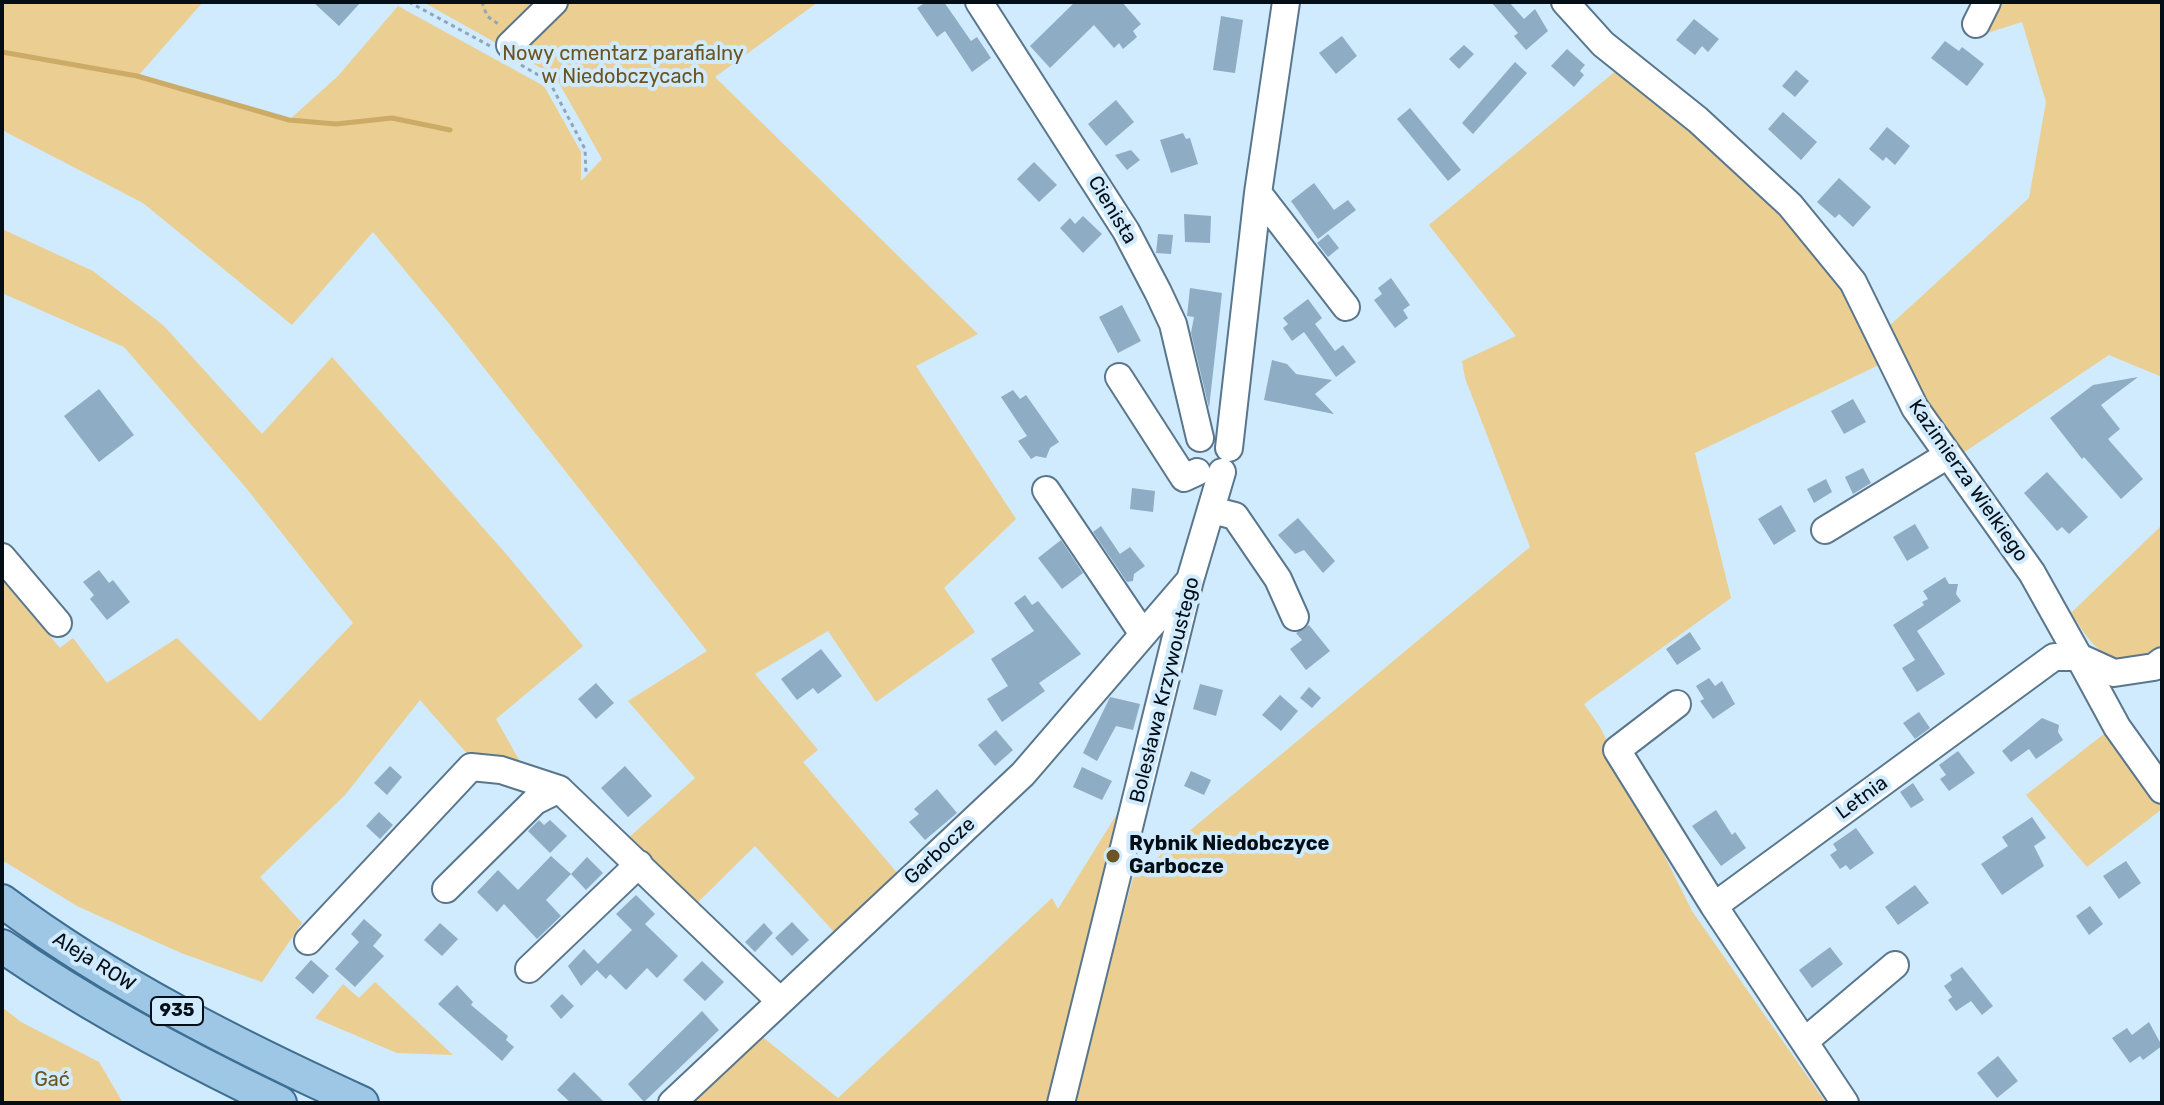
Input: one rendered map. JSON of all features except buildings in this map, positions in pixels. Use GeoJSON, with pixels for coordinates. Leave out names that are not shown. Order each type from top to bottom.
{"type":"FeatureCollection","features":[{"type":"Feature","properties":{"kind":"main road","name":"Aleja ROW"},"geometry":{"type":"LineString","coordinates":[[2,901],[114,977],[267,1060],[362,1103]]}},
{"type":"Feature","properties":{"kind":"main road","name":"Aleja ROW"},"geometry":{"type":"LineString","coordinates":[[2,946],[72,993],[205,1067],[280,1103]]}},
{"type":"Feature","properties":{"kind":"street"},"geometry":{"type":"LineString","coordinates":[[508,48],[554,2]]}},
{"type":"Feature","properties":{"kind":"street","name":"Cienista"},"geometry":{"type":"LineString","coordinates":[[979,2],[1126,231],[1158,292],[1173,324],[1212,453]]}},
{"type":"Feature","properties":{"kind":"street","name":"Bolesława Krzywoustego"},"geometry":{"type":"LineString","coordinates":[[1061,1103],[1190,580],[1212,510],[1212,453],[1236,385],[1258,193],[1286,2]]}},
{"type":"Feature","properties":{"kind":"street","name":"Kazimierza Wielkiego"},"geometry":{"type":"LineString","coordinates":[[1565,2],[1603,44],[1698,120],[1790,205],[1853,282],[1915,408],[2032,573],[2079,657]]}},
{"type":"Feature","properties":{"kind":"street"},"geometry":{"type":"LineString","coordinates":[[1258,193],[1346,307]]}},
{"type":"Feature","properties":{"kind":"street"},"geometry":{"type":"LineString","coordinates":[[1119,377],[1184,478],[1212,453]]}},
{"type":"Feature","properties":{"kind":"street"},"geometry":{"type":"LineString","coordinates":[[1825,530],[1948,455]]}},
{"type":"Feature","properties":{"kind":"street"},"geometry":{"type":"LineString","coordinates":[[1046,490],[1143,634]]}},
{"type":"Feature","properties":{"kind":"street"},"geometry":{"type":"LineString","coordinates":[[1212,510],[1235,516],[1278,579],[1295,617]]}},
{"type":"Feature","properties":{"kind":"street"},"geometry":{"type":"LineString","coordinates":[[2,557],[58,623]]}},
{"type":"Feature","properties":{"kind":"street","name":"Garbocze"},"geometry":{"type":"LineString","coordinates":[[672,1103],[1023,774],[1190,580]]}},
{"type":"Feature","properties":{"kind":"street","name":"Letnia"},"geometry":{"type":"LineString","coordinates":[[1714,906],[2054,657],[2079,657]]}},
{"type":"Feature","properties":{"kind":"street"},"geometry":{"type":"LineString","coordinates":[[2079,657],[2114,673],[2154,667],[2162,661]]}},
{"type":"Feature","properties":{"kind":"street"},"geometry":{"type":"LineString","coordinates":[[2079,657],[2117,727],[2162,790]]}},
{"type":"Feature","properties":{"kind":"street"},"geometry":{"type":"LineString","coordinates":[[1677,704],[1617,750],[1714,906],[1845,1103]]}},
{"type":"Feature","properties":{"kind":"street"},"geometry":{"type":"LineString","coordinates":[[308,941],[471,767],[501,770],[559,789],[779,1000]]}},
{"type":"Feature","properties":{"kind":"street"},"geometry":{"type":"LineString","coordinates":[[446,889],[535,801],[559,789]]}},
{"type":"Feature","properties":{"kind":"street"},"geometry":{"type":"LineString","coordinates":[[529,969],[639,864]]}},
{"type":"Feature","properties":{"kind":"street"},"geometry":{"type":"LineString","coordinates":[[1805,1041],[1895,965]]}},
{"type":"Feature","properties":{"kind":"path"},"geometry":{"type":"LineString","coordinates":[[409,2],[508,48],[549,81],[585,149],[586,173]]}},
{"type":"Feature","properties":{"kind":"path"},"geometry":{"type":"LineString","coordinates":[[482,2],[487,16],[508,48]]}},
{"type":"Feature","properties":{"kind":"green space","name":"Nowy cmentarz parafialny w Niedobczycach"},"geometry":{"type":"Polygon","coordinates":[[[2,2],[203,2],[138,76],[289,120],[338,76],[398,6],[544,86],[581,152],[581,181],[602,159],[555,76],[423,2],[818,2],[715,77],[978,334],[916,366],[1016,519],[944,588],[975,632],[876,702],[828,631],[755,674],[818,750],[803,762],[899,875],[836,934],[755,846],[692,908],[625,841],[695,778],[628,701],[707,651],[451,326],[373,232],[292,325],[143,203],[2,130],[2,2]]]}},
{"type":"Feature","properties":{"kind":"green space"},"geometry":{"type":"Polygon","coordinates":[[[1996,2],[2162,2],[2162,377],[2109,355],[1960,455],[1918,393],[1888,327],[2029,198],[2046,102],[2022,22],[1984,34],[1996,2]]]}},
{"type":"Feature","properties":{"kind":"green space"},"geometry":{"type":"Polygon","coordinates":[[[1617,70],[1631,76],[1786,213],[1842,290],[1883,363],[1695,453],[1731,598],[1584,704],[1600,727],[1692,911],[1826,1103],[1072,1103],[1133,878],[1530,547],[1465,378],[1462,361],[1516,336],[1429,225],[1617,70]]]}},
{"type":"Feature","properties":{"kind":"green space"},"geometry":{"type":"Polygon","coordinates":[[[2,229],[93,271],[164,326],[262,434],[332,357],[583,646],[496,719],[522,765],[470,757],[420,700],[345,795],[260,877],[302,923],[262,982],[181,953],[77,906],[2,860],[2,580],[60,648],[73,638],[107,683],[177,638],[260,721],[353,623],[247,489],[124,347],[2,293],[2,229]]]}},
{"type":"Feature","properties":{"kind":"green space"},"geometry":{"type":"Polygon","coordinates":[[[2162,525],[2162,645],[2125,667],[2107,657],[2094,644],[2071,613],[2162,525]]]}},
{"type":"Feature","properties":{"kind":"green space"},"geometry":{"type":"Polygon","coordinates":[[[2109,730],[2162,800],[2162,809],[2087,867],[2026,795],[2109,730]]]}},
{"type":"Feature","properties":{"kind":"green space"},"geometry":{"type":"Polygon","coordinates":[[[1125,801],[1049,1103],[689,1103],[759,1034],[838,1098],[1052,898],[1058,909],[1125,801]]]}},
{"type":"Feature","properties":{"kind":"green space"},"geometry":{"type":"Polygon","coordinates":[[[375,982],[453,1055],[397,1053],[315,1018],[343,984],[359,998],[375,982]]]}},
{"type":"Feature","properties":{"kind":"green space","name":"Gać"},"geometry":{"type":"Polygon","coordinates":[[[2,1007],[21,1022],[99,1062],[123,1103],[2,1103],[2,1007]]]}},
{"type":"Feature","properties":{"kind":"waterway"},"geometry":{"type":"LineString","coordinates":[[2,52],[137,76],[289,120],[336,124],[392,118],[450,130]]}},
{"type":"Feature","properties":{"kind":"place","name":"Rybnik Niedobczyce Garbocze"},"geometry":{"type":"Point","coordinates":[1113,856]}}]}
